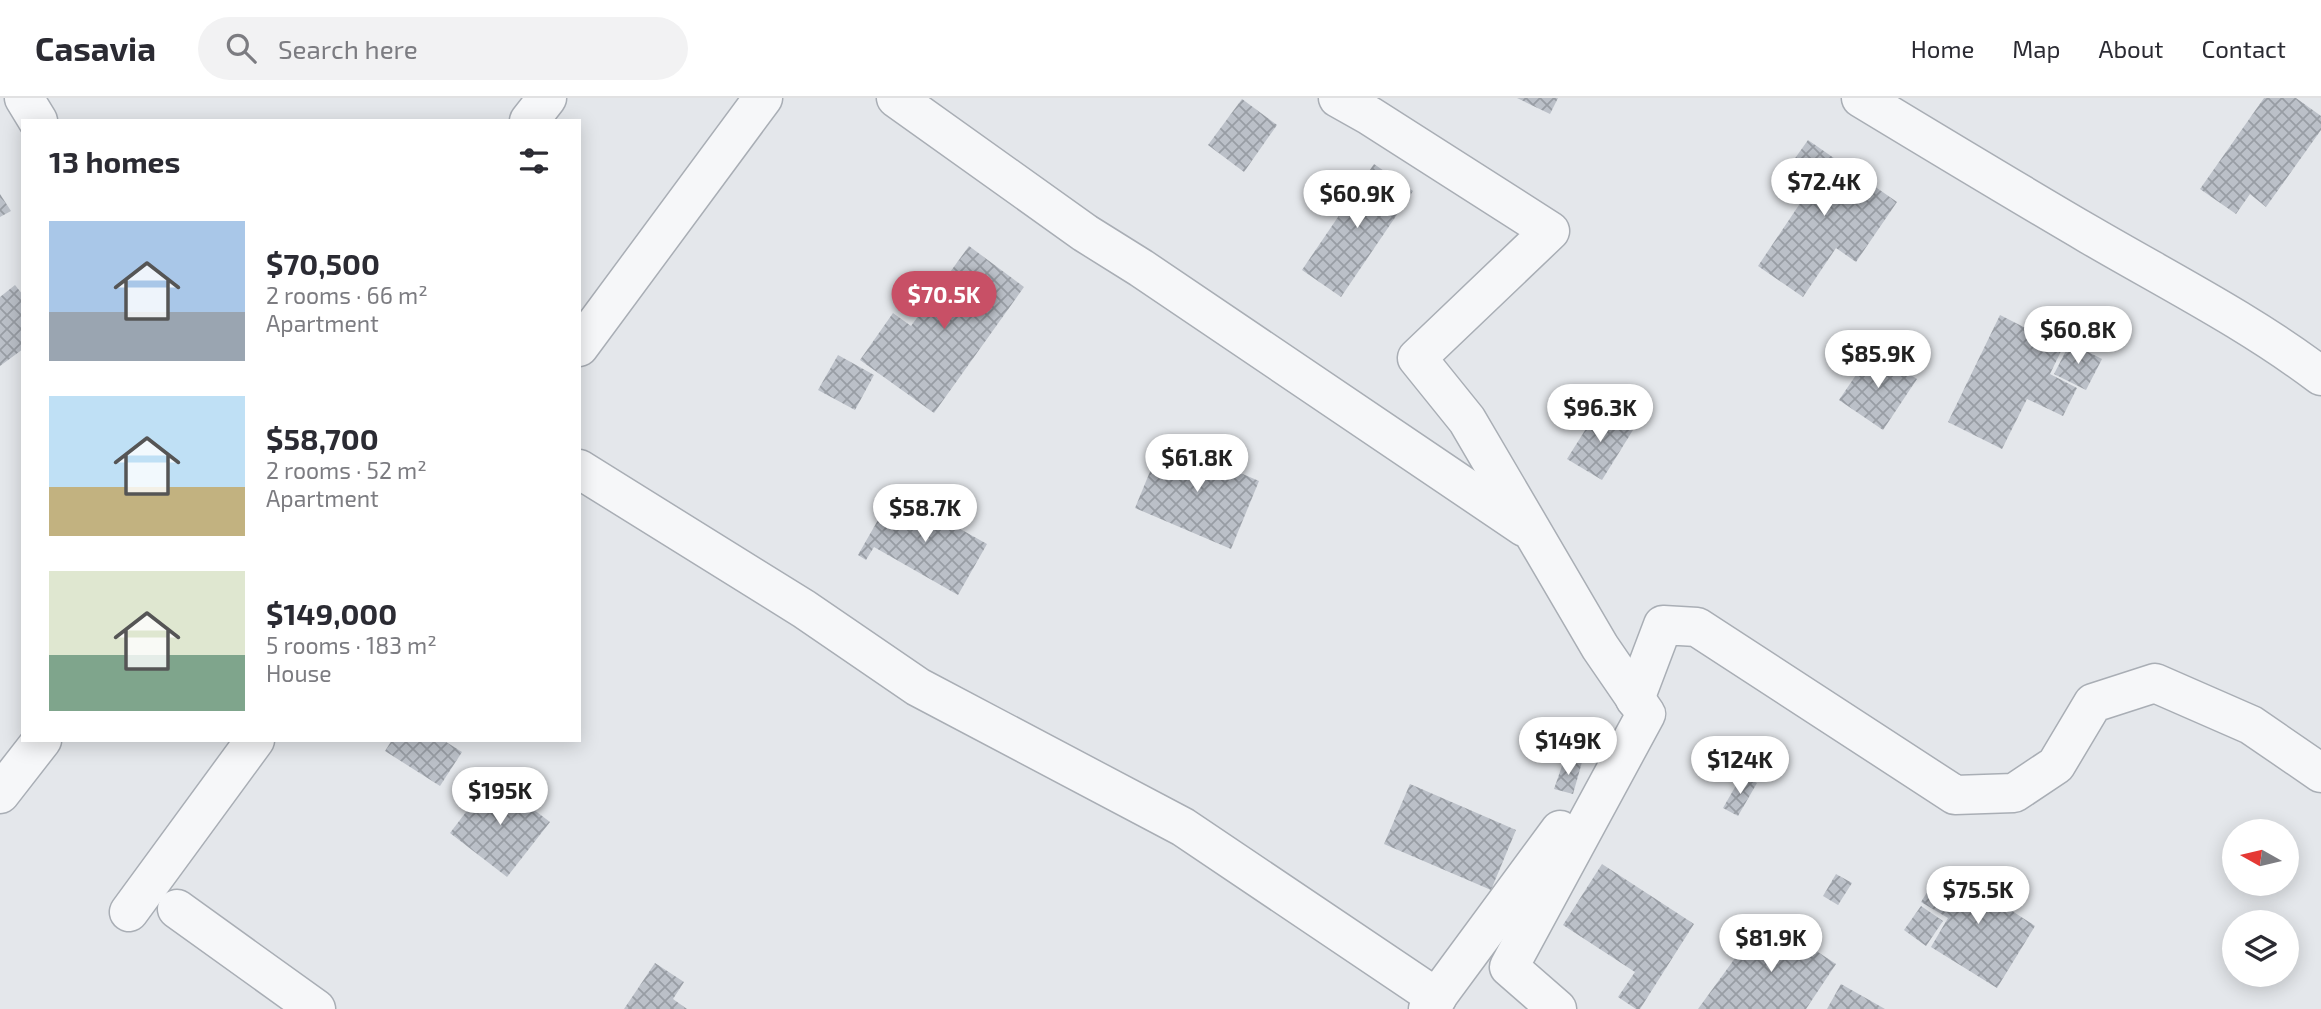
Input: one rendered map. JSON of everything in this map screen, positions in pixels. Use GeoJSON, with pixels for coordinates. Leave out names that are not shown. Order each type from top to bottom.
{"type":"FeatureCollection","features":[{"type":"Feature","properties":{"kind":"street"},"geometry":{"type":"LineString","coordinates":[[24,98],[37,119]]}},
{"type":"Feature","properties":{"kind":"street"},"geometry":{"type":"LineString","coordinates":[[531,119],[547,98]]}},
{"type":"Feature","properties":{"kind":"street"},"geometry":{"type":"LineString","coordinates":[[581,344],[763,98]]}},
{"type":"Feature","properties":{"kind":"street"},"geometry":{"type":"LineString","coordinates":[[896,98],[1086,233],[1533,533]]}},
{"type":"Feature","properties":{"kind":"street"},"geometry":{"type":"LineString","coordinates":[[1338,98],[1550,231],[1417,358],[1467,420],[1600,647],[1640,706]]}},
{"type":"Feature","properties":{"kind":"street"},"geometry":{"type":"LineString","coordinates":[[1861,98],[2087,234],[2181,286],[2299,359],[2321,376]]}},
{"type":"Feature","properties":{"kind":"street"},"geometry":{"type":"LineString","coordinates":[[581,470],[804,609],[918,687],[1183,827],[1433,1003],[1640,706]]}},
{"type":"Feature","properties":{"kind":"street"},"geometry":{"type":"LineString","coordinates":[[1557,1009],[1509,967],[1640,706],[1663,625],[1697,627],[1955,795],[2014,793],[2056,765],[2093,703],[2155,683],[2251,725],[2321,772]]}},
{"type":"Feature","properties":{"kind":"street"},"geometry":{"type":"LineString","coordinates":[[0,794],[40,742]]}},
{"type":"Feature","properties":{"kind":"street"},"geometry":{"type":"LineString","coordinates":[[129,912],[254,742]]}},
{"type":"Feature","properties":{"kind":"street"},"geometry":{"type":"LineString","coordinates":[[177,909],[316,1009]]}},
{"type":"Feature","properties":{"kind":"building"},"geometry":{"type":"Polygon","coordinates":[[[1517,98],[1558,98],[1550,114],[1517,98]]]}},
{"type":"Feature","properties":{"kind":"building"},"geometry":{"type":"Polygon","coordinates":[[[2264,98],[2296,98],[2321,116],[2321,130],[2266,207],[2250,194],[2236,214],[2200,189],[2264,98]]]}},
{"type":"Feature","properties":{"kind":"building"},"geometry":{"type":"Polygon","coordinates":[[[1242,99],[1277,125],[1244,172],[1208,145],[1242,99]]]}},
{"type":"Feature","properties":{"kind":"building"},"geometry":{"type":"Polygon","coordinates":[[[1808,140],[1897,202],[1856,262],[1836,248],[1803,297],[1758,266],[1801,202],[1776,185],[1808,140]]]}},
{"type":"Feature","properties":{"kind":"building"},"geometry":{"type":"Polygon","coordinates":[[[1374,164],[1413,191],[1341,297],[1302,270],[1374,164]]]}},
{"type":"Feature","properties":{"kind":"building"},"geometry":{"type":"Polygon","coordinates":[[[0,194],[11,211],[0,217],[0,194]]]}},
{"type":"Feature","properties":{"kind":"building"},"geometry":{"type":"Polygon","coordinates":[[[969,246],[1024,287],[934,413],[860,360],[893,313],[911,326],[969,246]]]}},
{"type":"Feature","properties":{"kind":"building"},"geometry":{"type":"Polygon","coordinates":[[[15,285],[21,292],[21,350],[0,366],[0,297],[15,285]]]}},
{"type":"Feature","properties":{"kind":"building"},"geometry":{"type":"Polygon","coordinates":[[[2000,315],[2063,347],[2050,374],[2077,388],[2063,416],[2027,399],[2002,449],[1948,422],[2000,315]]]}},
{"type":"Feature","properties":{"kind":"building"},"geometry":{"type":"Polygon","coordinates":[[[2070,343],[2102,359],[2086,390],[2054,374],[2070,343]]]}},
{"type":"Feature","properties":{"kind":"building"},"geometry":{"type":"Polygon","coordinates":[[[1873,350],[1917,379],[1883,430],[1839,400],[1873,350]]]}},
{"type":"Feature","properties":{"kind":"building"},"geometry":{"type":"Polygon","coordinates":[[[838,355],[874,375],[855,410],[818,390],[838,355]]]}},
{"type":"Feature","properties":{"kind":"building"},"geometry":{"type":"Polygon","coordinates":[[[1599,408],[1633,430],[1602,480],[1567,459],[1599,408]]]}},
{"type":"Feature","properties":{"kind":"building"},"geometry":{"type":"Polygon","coordinates":[[[1163,440],[1259,481],[1231,549],[1135,508],[1163,440]]]}},
{"type":"Feature","properties":{"kind":"building"},"geometry":{"type":"Polygon","coordinates":[[[894,492],[987,544],[958,595],[874,547],[866,560],[858,555],[894,492]]]}},
{"type":"Feature","properties":{"kind":"building"},"geometry":{"type":"Polygon","coordinates":[[[391,742],[446,742],[462,752],[440,786],[385,751],[391,742]]]}},
{"type":"Feature","properties":{"kind":"building"},"geometry":{"type":"Polygon","coordinates":[[[1564,760],[1582,762],[1573,794],[1554,789],[1564,760]]]}},
{"type":"Feature","properties":{"kind":"building"},"geometry":{"type":"Polygon","coordinates":[[[1742,775],[1757,783],[1738,816],[1723,808],[1742,775]]]}},
{"type":"Feature","properties":{"kind":"building"},"geometry":{"type":"Polygon","coordinates":[[[492,778],[550,822],[507,877],[450,833],[492,778]]]}},
{"type":"Feature","properties":{"kind":"building"},"geometry":{"type":"Polygon","coordinates":[[[1410,784],[1516,830],[1491,890],[1384,844],[1410,784]]]}},
{"type":"Feature","properties":{"kind":"building"},"geometry":{"type":"Polygon","coordinates":[[[1602,864],[1694,924],[1640,1009],[1618,997],[1635,972],[1563,925],[1602,864]]]}},
{"type":"Feature","properties":{"kind":"building"},"geometry":{"type":"Polygon","coordinates":[[[1941,870],[1969,887],[1976,874],[2015,898],[2009,909],[2035,926],[1997,988],[1931,947],[1948,918],[1921,902],[1941,870]]]}},
{"type":"Feature","properties":{"kind":"building"},"geometry":{"type":"Polygon","coordinates":[[[1836,874],[1852,883],[1838,905],[1823,896],[1836,874]]]}},
{"type":"Feature","properties":{"kind":"building"},"geometry":{"type":"Polygon","coordinates":[[[1921,906],[1943,921],[1926,946],[1904,930],[1921,906]]]}},
{"type":"Feature","properties":{"kind":"building"},"geometry":{"type":"Polygon","coordinates":[[[1765,917],[1836,964],[1806,1009],[1698,1009],[1765,917]]]}},
{"type":"Feature","properties":{"kind":"building"},"geometry":{"type":"Polygon","coordinates":[[[655,963],[684,982],[673,999],[687,1009],[624,1009],[655,963]]]}},
{"type":"Feature","properties":{"kind":"building"},"geometry":{"type":"Polygon","coordinates":[[[1841,984],[1885,1009],[1827,1009],[1841,984]]]}}]}
